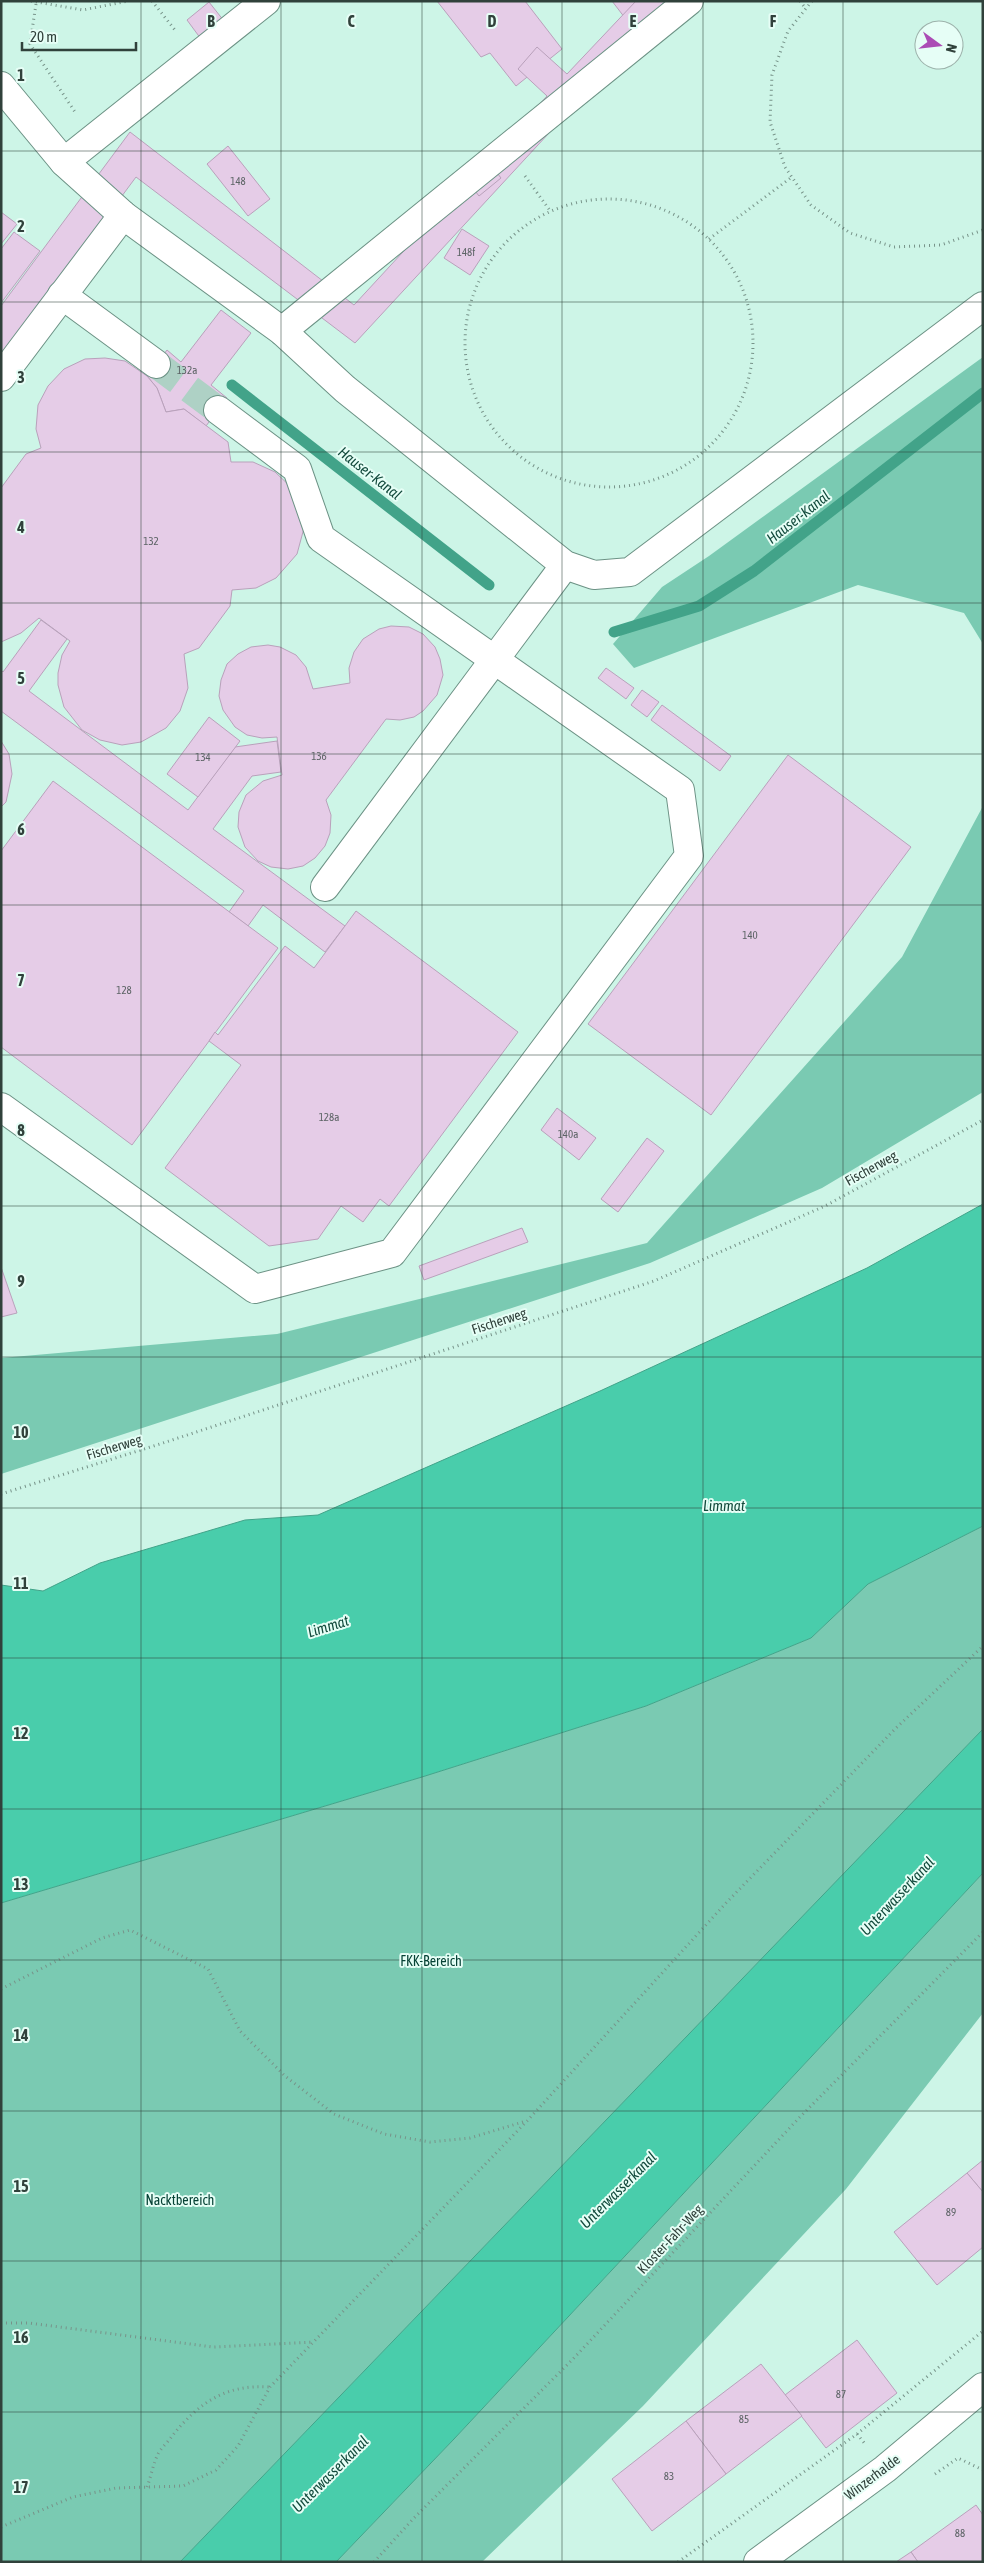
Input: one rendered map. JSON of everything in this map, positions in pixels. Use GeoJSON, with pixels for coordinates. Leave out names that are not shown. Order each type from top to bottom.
{"type":"FeatureCollection","features":[{"type":"Feature","properties":{"kind":"street"},"geometry":{"type":"LineString","coordinates":[[64,162],[266,1]]}},
{"type":"Feature","properties":{"kind":"street"},"geometry":{"type":"LineString","coordinates":[[282,330],[689,1]]}},
{"type":"Feature","properties":{"kind":"street"},"geometry":{"type":"LineString","coordinates":[[1,86],[64,162],[123,215],[282,330],[345,389],[565,565],[594,575],[630,572],[983,306]]}},
{"type":"Feature","properties":{"kind":"street"},"geometry":{"type":"LineString","coordinates":[[1,377],[123,215]]}},
{"type":"Feature","properties":{"kind":"street"},"geometry":{"type":"LineString","coordinates":[[62,295],[156,364]]}},
{"type":"Feature","properties":{"kind":"street"},"geometry":{"type":"LineString","coordinates":[[1,1108],[255,1289],[392,1253],[689,856],[680,790],[320,538],[297,469],[218,410]]}},
{"type":"Feature","properties":{"kind":"street"},"geometry":{"type":"LineString","coordinates":[[325,887],[565,565]]}},
{"type":"Feature","properties":{"kind":"street","name":"Winzerhalde"},"geometry":{"type":"LineString","coordinates":[[758,2562],[884,2469],[983,2387]]}},
{"type":"Feature","properties":{"kind":"path"},"geometry":{"type":"LineString","coordinates":[[31,1],[36,4],[83,10],[128,1]]}},
{"type":"Feature","properties":{"kind":"path"},"geometry":{"type":"LineString","coordinates":[[800,1],[806,9]]}},
{"type":"Feature","properties":{"kind":"path"},"geometry":{"type":"LineString","coordinates":[[812,1],[788,31],[772,75],[770,122],[784,167],[811,205],[850,232],[894,247],[941,245],[983,230]]}},
{"type":"Feature","properties":{"kind":"path"},"geometry":{"type":"LineString","coordinates":[[36,4],[30,44],[93,139]]}},
{"type":"Feature","properties":{"kind":"path"},"geometry":{"type":"LineString","coordinates":[[506,150],[551,212]]}},
{"type":"Feature","properties":{"kind":"path"},"geometry":{"type":"LineString","coordinates":[[709,238],[792,177]]}},
{"type":"Feature","properties":{"kind":"path"},"geometry":{"type":"LineString","coordinates":[[617,198],[664,208],[704,232],[709,238],[734,269],[751,314],[753,361],[739,406],[712,445],[673,473],[628,487],[580,485],[535,468],[499,436],[474,396],[464,348],[471,301],[492,258],[526,224],[570,204],[617,198]]}},
{"type":"Feature","properties":{"kind":"path","name":"Fischerweg"},"geometry":{"type":"LineString","coordinates":[[1,1494],[163,1443],[654,1282],[825,1206],[983,1120]]}},
{"type":"Feature","properties":{"kind":"path"},"geometry":{"type":"LineString","coordinates":[[1,2527],[73,2497],[116,2488],[183,2486],[216,2470],[238,2446],[270,2387],[527,2121],[726,1903],[896,1728],[983,1646]]}},
{"type":"Feature","properties":{"kind":"path"},"geometry":{"type":"LineString","coordinates":[[1,1989],[102,1938],[130,1930],[208,1970],[240,2031],[285,2076],[334,2114],[384,2134],[430,2142],[470,2138],[527,2121]]}},
{"type":"Feature","properties":{"kind":"path","name":"Kloster-Fahr-Weg"},"geometry":{"type":"LineString","coordinates":[[374,2562],[413,2519],[573,2359],[799,2118],[983,1932]]}},
{"type":"Feature","properties":{"kind":"path"},"geometry":{"type":"LineString","coordinates":[[1,2323],[29,2323],[213,2347],[314,2342]]}},
{"type":"Feature","properties":{"kind":"path"},"geometry":{"type":"LineString","coordinates":[[678,2562],[857,2434],[983,2331]]}},
{"type":"Feature","properties":{"kind":"path"},"geometry":{"type":"LineString","coordinates":[[147,2487],[158,2454],[182,2425],[206,2401],[230,2391],[258,2386],[270,2387]]}},
{"type":"Feature","properties":{"kind":"green space"},"geometry":{"type":"Polygon","coordinates":[[[983,357],[983,644],[964,613],[858,585],[634,668],[613,644],[662,587],[709,556],[983,357]]]}},
{"type":"Feature","properties":{"kind":"green space"},"geometry":{"type":"Polygon","coordinates":[[[983,806],[983,1092],[822,1188],[650,1263],[1,1474],[1,1358],[277,1334],[647,1243],[902,957],[983,806]]]}},
{"type":"Feature","properties":{"kind":"green space"},"geometry":{"type":"Polygon","coordinates":[[[983,1526],[983,1729],[180,2562],[1,2562],[1,1903],[422,1777],[646,1706],[811,1638],[868,1584],[983,1526]]]}},
{"type":"Feature","properties":{"kind":"green space"},"geometry":{"type":"Polygon","coordinates":[[[983,1873],[983,2013],[846,2189],[643,2406],[482,2562],[336,2562],[454,2439],[983,1873]]]}},
{"type":"Feature","properties":{"kind":"water","name":"Limmat"},"geometry":{"type":"Polygon","coordinates":[[[983,1204],[983,1526],[868,1584],[811,1638],[646,1706],[422,1777],[1,1903],[1,1585],[43,1591],[100,1563],[245,1520],[318,1515],[600,1391],[867,1268],[983,1204]]]}},
{"type":"Feature","properties":{"kind":"water","name":"Unterwasserkanal"},"geometry":{"type":"Polygon","coordinates":[[[983,1729],[983,1873],[454,2439],[336,2562],[180,2562],[983,1729]]]}},
{"type":"Feature","properties":{"kind":"building"},"geometry":{"type":"Polygon","coordinates":[[[437,1],[525,1],[562,49],[516,86],[490,53],[481,57],[437,1]]]}},
{"type":"Feature","properties":{"kind":"building"},"geometry":{"type":"Polygon","coordinates":[[[612,1],[646,1],[625,18],[612,1]]]}},
{"type":"Feature","properties":{"kind":"building"},"geometry":{"type":"Polygon","coordinates":[[[636,1],[671,1],[355,343],[136,177],[1,359],[1,306],[130,132],[354,305],[547,96],[518,69],[537,47],[567,74],[636,1]]]}},
{"type":"Feature","properties":{"kind":"building"},"geometry":{"type":"Polygon","coordinates":[[[209,2],[224,21],[201,39],[187,20],[209,2]]]}},
{"type":"Feature","properties":{"kind":"building"},"geometry":{"type":"Polygon","coordinates":[[[228,146],[270,199],[248,216],[207,164],[228,146]]]}},
{"type":"Feature","properties":{"kind":"building"},"geometry":{"type":"Polygon","coordinates":[[[487,160],[501,178],[479,196],[465,178],[487,160]]]}},
{"type":"Feature","properties":{"kind":"building"},"geometry":{"type":"Polygon","coordinates":[[[1,212],[17,224],[1,244],[1,212]]]}},
{"type":"Feature","properties":{"kind":"building"},"geometry":{"type":"Polygon","coordinates":[[[462,229],[489,246],[470,275],[444,258],[462,229]]]}},
{"type":"Feature","properties":{"kind":"building"},"geometry":{"type":"Polygon","coordinates":[[[14,232],[40,251],[1,303],[1,249],[14,232]]]}},
{"type":"Feature","properties":{"kind":"building"},"geometry":{"type":"Polygon","coordinates":[[[221,310],[251,333],[211,385],[227,398],[206,426],[184,409],[166,412],[157,388],[147,376],[167,350],[181,362],[221,310]]]}},
{"type":"Feature","properties":{"kind":"building"},"geometry":{"type":"Polygon","coordinates":[[[105,358],[125,361],[147,376],[157,388],[166,412],[184,409],[228,442],[231,462],[253,462],[275,472],[291,487],[304,528],[297,554],[276,578],[256,588],[232,590],[230,606],[199,648],[184,654],[188,688],[180,711],[166,728],[141,742],[122,745],[100,740],[82,730],[64,707],[58,685],[58,673],[62,655],[70,641],[39,618],[21,633],[1,642],[1,488],[26,454],[41,448],[36,429],[38,405],[48,386],[64,369],[85,359],[105,358]]]}},
{"type":"Feature","properties":{"kind":"building"},"geometry":{"type":"Polygon","coordinates":[[[41,620],[67,639],[29,691],[188,810],[235,747],[277,741],[281,772],[252,776],[213,829],[345,926],[325,952],[263,905],[248,926],[229,912],[244,891],[1,711],[1,670],[3,672],[41,620]]]}},
{"type":"Feature","properties":{"kind":"building"},"geometry":{"type":"Polygon","coordinates":[[[391,626],[409,627],[423,634],[435,647],[440,659],[443,675],[437,695],[423,711],[414,717],[400,720],[386,719],[326,800],[331,815],[330,833],[325,846],[315,858],[303,866],[288,869],[271,867],[258,861],[245,847],[238,827],[239,812],[246,795],[263,781],[282,775],[277,737],[262,738],[247,735],[235,727],[223,710],[219,696],[221,680],[227,664],[238,654],[251,647],[268,645],[280,647],[296,655],[306,667],[313,689],[350,683],[349,668],[354,652],[363,639],[379,629],[391,626]]]}},
{"type":"Feature","properties":{"kind":"building"},"geometry":{"type":"Polygon","coordinates":[[[606,668],[634,688],[626,699],[598,678],[606,668]]]}},
{"type":"Feature","properties":{"kind":"building"},"geometry":{"type":"Polygon","coordinates":[[[642,690],[659,702],[647,717],[631,705],[642,690]]]}},
{"type":"Feature","properties":{"kind":"building"},"geometry":{"type":"Polygon","coordinates":[[[662,705],[731,756],[720,771],[651,720],[662,705]]]}},
{"type":"Feature","properties":{"kind":"building"},"geometry":{"type":"Polygon","coordinates":[[[209,717],[240,741],[198,797],[167,774],[209,717]]]}},
{"type":"Feature","properties":{"kind":"building"},"geometry":{"type":"Polygon","coordinates":[[[1,741],[9,754],[12,774],[6,802],[1,807],[1,741]]]}},
{"type":"Feature","properties":{"kind":"building"},"geometry":{"type":"Polygon","coordinates":[[[788,755],[911,847],[711,1115],[588,1024],[788,755]]]}},
{"type":"Feature","properties":{"kind":"building"},"geometry":{"type":"Polygon","coordinates":[[[53,781],[278,948],[132,1145],[1,1047],[1,851],[53,781]]]}},
{"type":"Feature","properties":{"kind":"building"},"geometry":{"type":"Polygon","coordinates":[[[356,911],[518,1032],[389,1206],[380,1199],[363,1222],[341,1206],[318,1239],[269,1246],[165,1168],[241,1065],[209,1041],[215,1032],[218,1035],[285,946],[314,968],[356,911]]]}},
{"type":"Feature","properties":{"kind":"building"},"geometry":{"type":"Polygon","coordinates":[[[557,1108],[596,1138],[579,1160],[541,1130],[557,1108]]]}},
{"type":"Feature","properties":{"kind":"building"},"geometry":{"type":"Polygon","coordinates":[[[647,1138],[664,1151],[618,1212],[601,1199],[647,1138]]]}},
{"type":"Feature","properties":{"kind":"building"},"geometry":{"type":"Polygon","coordinates":[[[522,1228],[528,1242],[424,1280],[419,1266],[522,1228]]]}},
{"type":"Feature","properties":{"kind":"building"},"geometry":{"type":"Polygon","coordinates":[[[1,1267],[17,1313],[1,1317],[1,1267]]]}},
{"type":"Feature","properties":{"kind":"building"},"geometry":{"type":"Polygon","coordinates":[[[983,2160],[983,2192],[967,2173],[983,2160]]]}},
{"type":"Feature","properties":{"kind":"building"},"geometry":{"type":"Polygon","coordinates":[[[967,2173],[983,2192],[983,2247],[937,2285],[894,2232],[967,2173]]]}},
{"type":"Feature","properties":{"kind":"building"},"geometry":{"type":"Polygon","coordinates":[[[857,2340],[897,2393],[826,2448],[785,2395],[857,2340]]]}},
{"type":"Feature","properties":{"kind":"building"},"geometry":{"type":"Polygon","coordinates":[[[761,2364],[802,2416],[726,2474],[686,2421],[761,2364]]]}},
{"type":"Feature","properties":{"kind":"building"},"geometry":{"type":"Polygon","coordinates":[[[686,2421],[726,2474],[652,2531],[612,2479],[686,2421]]]}},
{"type":"Feature","properties":{"kind":"building"},"geometry":{"type":"Polygon","coordinates":[[[976,2505],[983,2515],[983,2562],[918,2562],[911,2552],[976,2505]]]}},
{"type":"Feature","properties":{"kind":"building"},"geometry":{"type":"Polygon","coordinates":[[[911,2552],[918,2562],[896,2562],[911,2552]]]}},
{"type":"Feature","properties":{"kind":"waterway","name":"Hauser-Kanal"},"geometry":{"type":"LineString","coordinates":[[232,385],[489,585]]}},
{"type":"Feature","properties":{"kind":"waterway","name":"Hauser-Kanal"},"geometry":{"type":"LineString","coordinates":[[614,632],[699,606],[754,571],[983,393]]}},
{"type":"Feature","properties":{"kind":"tunnel"},"geometry":{"type":"LineString","coordinates":[[156,364],[218,410]]}},
{"type":"Feature","properties":{"kind":"park label","name":"FKK-Bereich"},"geometry":{"type":"Point","coordinates":[431,1961]}},
{"type":"Feature","properties":{"kind":"park label","name":"Nacktbereich"},"geometry":{"type":"Point","coordinates":[180,2200]}}]}
